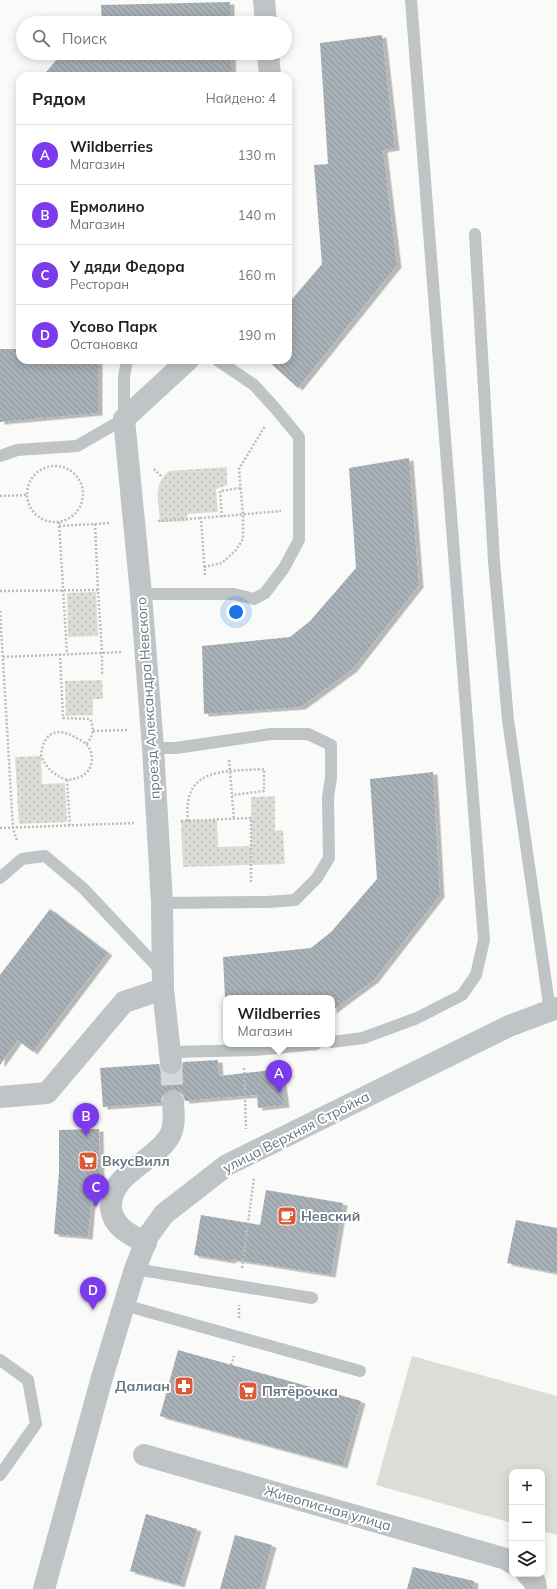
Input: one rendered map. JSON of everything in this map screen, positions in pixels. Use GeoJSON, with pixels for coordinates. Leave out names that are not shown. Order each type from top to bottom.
{"type":"FeatureCollection","features":[{"type":"Feature","properties":{"kind":"street"},"geometry":{"type":"LineString","coordinates":[[264,0],[265,16]]}},
{"type":"Feature","properties":{"kind":"street"},"geometry":{"type":"LineString","coordinates":[[269,60],[270,72]]}},
{"type":"Feature","properties":{"kind":"street"},"geometry":{"type":"LineString","coordinates":[[124,419],[184,364]]}},
{"type":"Feature","properties":{"kind":"street","name":"проезд Александра Невского"},"geometry":{"type":"LineString","coordinates":[[124,419],[146,650],[162,903],[163,981],[170,1058]]}},
{"type":"Feature","properties":{"kind":"street"},"geometry":{"type":"LineString","coordinates":[[0,1096],[47,1093],[124,1002],[163,981]]}},
{"type":"Feature","properties":{"kind":"street","name":"улица Верхняя Стройка"},"geometry":{"type":"LineString","coordinates":[[44,1589],[101,1381],[135,1269],[148,1236],[164,1214],[212,1175],[227,1165],[509,1026],[554,1009]]}},
{"type":"Feature","properties":{"kind":"street"},"geometry":{"type":"LineString","coordinates":[[146,1242],[132,1236],[120,1227],[112,1216],[111,1202],[115,1188],[127,1175],[156,1153],[170,1136],[174,1117],[173,1102]]}},
{"type":"Feature","properties":{"kind":"street","name":"Живописная улица"},"geometry":{"type":"LineString","coordinates":[[144,1455],[509,1561]]}},
{"type":"Feature","properties":{"kind":"street"},"geometry":{"type":"LineString","coordinates":[[530,1577],[535,1582],[536,1589]]}},
{"type":"Feature","properties":{"kind":"lane"},"geometry":{"type":"LineString","coordinates":[[335,1042],[363,1038],[417,1018],[462,995],[476,975],[484,940],[411,0]]}},
{"type":"Feature","properties":{"kind":"lane"},"geometry":{"type":"LineString","coordinates":[[475,234],[494,561],[508,720],[554,1009]]}},
{"type":"Feature","properties":{"kind":"lane"},"geometry":{"type":"LineString","coordinates":[[0,456],[17,450],[77,446],[124,419],[124,377],[126,364]]}},
{"type":"Feature","properties":{"kind":"lane"},"geometry":{"type":"LineString","coordinates":[[141,594],[234,594],[254,599],[265,593],[284,568],[299,540],[298,437],[254,385],[223,364]]}},
{"type":"Feature","properties":{"kind":"lane"},"geometry":{"type":"LineString","coordinates":[[152,738],[184,747],[271,734],[308,734],[330,745],[331,778],[328,797],[329,858],[317,878],[295,900],[267,902],[162,903]]}},
{"type":"Feature","properties":{"kind":"lane"},"geometry":{"type":"LineString","coordinates":[[0,878],[22,859],[45,856],[83,888],[163,981]]}},
{"type":"Feature","properties":{"kind":"lane"},"geometry":{"type":"LineString","coordinates":[[170,1058],[280,1047]]}},
{"type":"Feature","properties":{"kind":"lane"},"geometry":{"type":"LineString","coordinates":[[135,1269],[312,1298]]}},
{"type":"Feature","properties":{"kind":"lane"},"geometry":{"type":"LineString","coordinates":[[124,1305],[360,1371]]}},
{"type":"Feature","properties":{"kind":"lane"},"geometry":{"type":"LineString","coordinates":[[0,1360],[28,1380],[36,1424],[0,1476]]}},
{"type":"Feature","properties":{"kind":"path"},"geometry":{"type":"LineString","coordinates":[[204,567],[222,563],[236,550],[243,539],[243,515],[239,469],[275,408]]}},
{"type":"Feature","properties":{"kind":"path"},"geometry":{"type":"LineString","coordinates":[[55,466],[66,468],[75,474],[81,483],[84,494],[82,505],[75,514],[66,520],[55,523],[45,520],[35,514],[29,505],[27,494],[29,484],[35,474],[44,468],[55,466]]}},
{"type":"Feature","properties":{"kind":"path"},"geometry":{"type":"LineString","coordinates":[[222,517],[220,491],[241,488]]}},
{"type":"Feature","properties":{"kind":"path"},"geometry":{"type":"LineString","coordinates":[[0,496],[27,494]]}},
{"type":"Feature","properties":{"kind":"path"},"geometry":{"type":"LineString","coordinates":[[206,595],[201,518],[299,510]]}},
{"type":"Feature","properties":{"kind":"path"},"geometry":{"type":"LineString","coordinates":[[59,522],[67,654]]}},
{"type":"Feature","properties":{"kind":"path"},"geometry":{"type":"LineString","coordinates":[[95,524],[102,676]]}},
{"type":"Feature","properties":{"kind":"path"},"geometry":{"type":"LineString","coordinates":[[0,591],[98,590]]}},
{"type":"Feature","properties":{"kind":"path"},"geometry":{"type":"LineString","coordinates":[[0,611],[13,828],[22,859]]}},
{"type":"Feature","properties":{"kind":"path"},"geometry":{"type":"LineString","coordinates":[[3,657],[146,650]]}},
{"type":"Feature","properties":{"kind":"path"},"geometry":{"type":"LineString","coordinates":[[60,654],[63,718],[90,719],[92,722],[93,731],[86,744]]}},
{"type":"Feature","properties":{"kind":"path"},"geometry":{"type":"LineString","coordinates":[[59,731],[86,744],[92,753],[91,767],[82,776],[68,780],[54,775],[44,763],[41,756],[41,751],[45,740],[50,734],[59,731]]}},
{"type":"Feature","properties":{"kind":"path"},"geometry":{"type":"LineString","coordinates":[[93,731],[152,738]]}},
{"type":"Feature","properties":{"kind":"path"},"geometry":{"type":"LineString","coordinates":[[188,821],[188,798],[192,789],[200,778],[210,774],[264,769],[264,791],[232,795]]}},
{"type":"Feature","properties":{"kind":"path"},"geometry":{"type":"LineString","coordinates":[[68,780],[70,825]]}},
{"type":"Feature","properties":{"kind":"path"},"geometry":{"type":"LineString","coordinates":[[243,1050],[246,1133],[250,1153]]}},
{"type":"Feature","properties":{"kind":"shaded area"},"geometry":{"type":"Polygon","coordinates":[[[227,467],[227,485],[216,489],[218,512],[187,514],[188,521],[160,522],[158,488],[160,482],[169,471],[227,467]]]}},
{"type":"Feature","properties":{"kind":"shaded area"},"geometry":{"type":"Polygon","coordinates":[[[96,592],[98,636],[68,637],[67,593],[96,592]]]}},
{"type":"Feature","properties":{"kind":"shaded area"},"geometry":{"type":"Polygon","coordinates":[[[102,680],[103,699],[93,699],[93,715],[66,716],[65,681],[102,680]]]}},
{"type":"Feature","properties":{"kind":"shaded area"},"geometry":{"type":"Polygon","coordinates":[[[41,756],[42,784],[65,783],[67,822],[19,824],[15,757],[41,756]]]}},
{"type":"Feature","properties":{"kind":"shaded area"},"geometry":{"type":"Polygon","coordinates":[[[275,796],[275,831],[283,830],[285,864],[183,867],[181,821],[217,820],[218,847],[251,846],[251,797],[275,796]]]}},
{"type":"Feature","properties":{"kind":"shaded area"},"geometry":{"type":"Polygon","coordinates":[[[412,1356],[557,1396],[557,1535],[545,1532],[545,1469],[509,1469],[509,1522],[376,1485],[412,1356]]]}},
{"type":"Feature","properties":{"kind":"building"},"geometry":{"type":"Polygon","coordinates":[[[230,2],[230,16],[102,16],[101,5],[230,2]]]}},
{"type":"Feature","properties":{"kind":"building"},"geometry":{"type":"Polygon","coordinates":[[[382,35],[395,148],[383,150],[397,265],[298,388],[271,364],[292,364],[292,299],[322,264],[314,165],[328,164],[320,43],[382,35]]]}},
{"type":"Feature","properties":{"kind":"building"},"geometry":{"type":"Polygon","coordinates":[[[56,60],[231,60],[232,72],[46,72],[56,60]]]}},
{"type":"Feature","properties":{"kind":"building"},"geometry":{"type":"Polygon","coordinates":[[[0,349],[16,349],[16,364],[98,364],[98,413],[0,422],[0,349]]]}},
{"type":"Feature","properties":{"kind":"building"},"geometry":{"type":"Polygon","coordinates":[[[409,458],[419,585],[353,669],[301,707],[204,714],[202,646],[290,637],[310,621],[356,568],[349,468],[409,458]]]}},
{"type":"Feature","properties":{"kind":"building"},"geometry":{"type":"Polygon","coordinates":[[[433,772],[440,895],[374,980],[335,1009],[335,995],[225,995],[223,957],[311,948],[331,932],[377,879],[370,779],[433,772]]]}},
{"type":"Feature","properties":{"kind":"building"},"geometry":{"type":"Polygon","coordinates":[[[50,909],[108,953],[33,1052],[18,1040],[0,1065],[0,975],[50,909]]]}},
{"type":"Feature","properties":{"kind":"building"},"geometry":{"type":"Polygon","coordinates":[[[218,1060],[219,1076],[280,1069],[285,1105],[258,1108],[257,1095],[185,1101],[183,1095],[178,1091],[172,1090],[166,1092],[162,1096],[161,1103],[103,1107],[100,1068],[159,1064],[161,1071],[172,1075],[179,1073],[183,1062],[218,1060]]]}},
{"type":"Feature","properties":{"kind":"building"},"geometry":{"type":"Polygon","coordinates":[[[99,1129],[100,1180],[93,1180],[88,1237],[54,1234],[59,1172],[59,1130],[99,1129]]]}},
{"type":"Feature","properties":{"kind":"building"},"geometry":{"type":"Polygon","coordinates":[[[266,1190],[343,1203],[331,1275],[232,1259],[231,1261],[194,1255],[201,1215],[260,1225],[266,1190]]]}},
{"type":"Feature","properties":{"kind":"building"},"geometry":{"type":"Polygon","coordinates":[[[516,1220],[557,1228],[557,1273],[507,1263],[516,1220]]]}},
{"type":"Feature","properties":{"kind":"building"},"geometry":{"type":"Polygon","coordinates":[[[178,1350],[361,1401],[343,1466],[160,1416],[178,1350]]]}},
{"type":"Feature","properties":{"kind":"building"},"geometry":{"type":"Polygon","coordinates":[[[146,1514],[197,1529],[180,1585],[130,1571],[146,1514]]]}},
{"type":"Feature","properties":{"kind":"building"},"geometry":{"type":"Polygon","coordinates":[[[235,1535],[272,1545],[260,1589],[220,1589],[235,1535]]]}},
{"type":"Feature","properties":{"kind":"building"},"geometry":{"type":"Polygon","coordinates":[[[413,1567],[474,1581],[473,1589],[407,1589],[413,1567]]]}},
{"type":"Feature","properties":{"kind":"tunnel"},"geometry":{"type":"LineString","coordinates":[[171,1063],[173,1102]]}},
{"type":"Feature","properties":{"kind":"place","name":"Wildberries"},"geometry":{"type":"Point","coordinates":[279,1093]}},
{"type":"Feature","properties":{"kind":"place","name":"Ермолино"},"geometry":{"type":"Point","coordinates":[86,1136]}},
{"type":"Feature","properties":{"kind":"place","name":"ВкусВилл"},"geometry":{"type":"Point","coordinates":[88,1161]}},
{"type":"Feature","properties":{"kind":"place","name":"У дяди Федора"},"geometry":{"type":"Point","coordinates":[96,1207]}},
{"type":"Feature","properties":{"kind":"place","name":"Невский"},"geometry":{"type":"Point","coordinates":[287,1216]}},
{"type":"Feature","properties":{"kind":"place","name":"Усово Парк"},"geometry":{"type":"Point","coordinates":[93,1310]}},
{"type":"Feature","properties":{"kind":"place","name":"Далиан"},"geometry":{"type":"Point","coordinates":[184,1386]}},
{"type":"Feature","properties":{"kind":"place","name":"Пятёрочка"},"geometry":{"type":"Point","coordinates":[248,1391]}}]}
